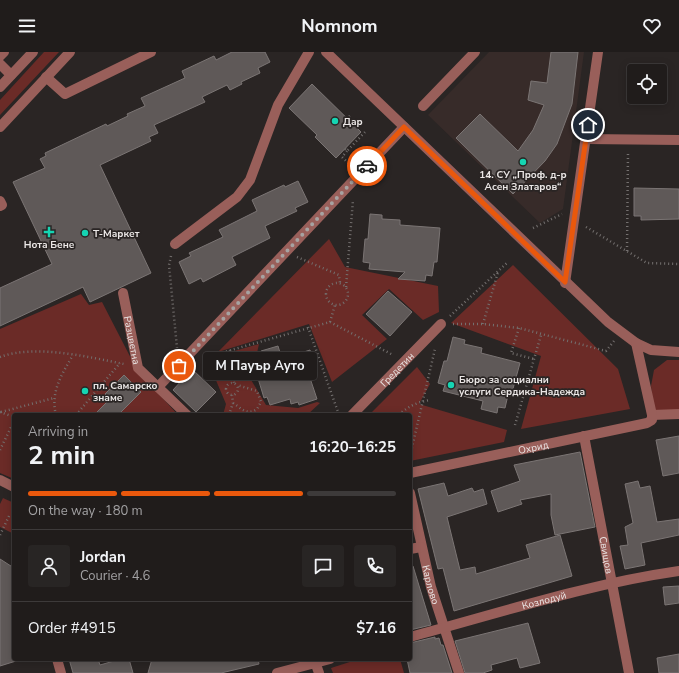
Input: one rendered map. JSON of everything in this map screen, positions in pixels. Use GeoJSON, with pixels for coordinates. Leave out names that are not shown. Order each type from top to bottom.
{"type":"FeatureCollection","features":[{"type":"Feature","properties":{"kind":"street"},"geometry":{"type":"LineString","coordinates":[[0,56],[4,52]]}},
{"type":"Feature","properties":{"kind":"street"},"geometry":{"type":"LineString","coordinates":[[0,87],[33,52]]}},
{"type":"Feature","properties":{"kind":"street"},"geometry":{"type":"LineString","coordinates":[[0,127],[70,52]]}},
{"type":"Feature","properties":{"kind":"street"},"geometry":{"type":"LineString","coordinates":[[46,77],[66,94],[151,52]]}},
{"type":"Feature","properties":{"kind":"street"},"geometry":{"type":"LineString","coordinates":[[175,244],[237,197],[250,180],[278,105],[309,52]]}},
{"type":"Feature","properties":{"kind":"street"},"geometry":{"type":"LineString","coordinates":[[326,52],[565,282],[621,333],[636,343],[651,350],[679,352]]}},
{"type":"Feature","properties":{"kind":"street"},"geometry":{"type":"LineString","coordinates":[[423,106],[475,52]]}},
{"type":"Feature","properties":{"kind":"street"},"geometry":{"type":"LineString","coordinates":[[565,282],[598,52]]}},
{"type":"Feature","properties":{"kind":"street"},"geometry":{"type":"LineString","coordinates":[[0,64],[11,75]]}},
{"type":"Feature","properties":{"kind":"street"},"geometry":{"type":"LineString","coordinates":[[158,387],[404,127]]}},
{"type":"Feature","properties":{"kind":"street"},"geometry":{"type":"LineString","coordinates":[[586,139],[679,140]]}},
{"type":"Feature","properties":{"kind":"street"},"geometry":{"type":"LineString","coordinates":[[0,201],[2,205],[0,206]]}},
{"type":"Feature","properties":{"kind":"street","name":"Разцветна"},"geometry":{"type":"LineString","coordinates":[[123,293],[138,368],[185,413]]}},
{"type":"Feature","properties":{"kind":"street","name":"Гредетин"},"geometry":{"type":"LineString","coordinates":[[354,413],[441,324]]}},
{"type":"Feature","properties":{"kind":"street"},"geometry":{"type":"LineString","coordinates":[[636,343],[652,416]]}},
{"type":"Feature","properties":{"kind":"street","name":"Охрид"},"geometry":{"type":"LineString","coordinates":[[412,474],[646,423],[652,420],[652,416],[679,414]]}},
{"type":"Feature","properties":{"kind":"street","name":"Свищов"},"geometry":{"type":"LineString","coordinates":[[584,436],[614,584],[630,673]]}},
{"type":"Feature","properties":{"kind":"street"},"geometry":{"type":"LineString","coordinates":[[0,480],[12,486]]}},
{"type":"Feature","properties":{"kind":"street","name":"Карлово"},"geometry":{"type":"LineString","coordinates":[[412,503],[421,547],[444,628],[459,673]]}},
{"type":"Feature","properties":{"kind":"street"},"geometry":{"type":"LineString","coordinates":[[412,549],[421,547]]}},
{"type":"Feature","properties":{"kind":"street","name":"Козлодуй"},"geometry":{"type":"LineString","coordinates":[[412,636],[614,584],[679,571]]}},
{"type":"Feature","properties":{"kind":"street"},"geometry":{"type":"LineString","coordinates":[[58,661],[61,673]]}},
{"type":"Feature","properties":{"kind":"street"},"geometry":{"type":"LineString","coordinates":[[277,673],[315,661],[319,673]]}},
{"type":"Feature","properties":{"kind":"path"},"geometry":{"type":"LineString","coordinates":[[350,116],[348,118],[355,124]]}},
{"type":"Feature","properties":{"kind":"path"},"geometry":{"type":"LineString","coordinates":[[353,168],[342,157],[346,150],[366,131]]}},
{"type":"Feature","properties":{"kind":"path"},"geometry":{"type":"LineString","coordinates":[[627,251],[628,140]]}},
{"type":"Feature","properties":{"kind":"path"},"geometry":{"type":"LineString","coordinates":[[346,287],[340,283],[330,285],[326,291],[329,302],[336,305],[343,304],[348,298],[346,287],[355,178]]}},
{"type":"Feature","properties":{"kind":"path"},"geometry":{"type":"LineString","coordinates":[[575,220],[647,263],[679,264]]}},
{"type":"Feature","properties":{"kind":"path"},"geometry":{"type":"LineString","coordinates":[[175,244],[169,265],[179,366]]}},
{"type":"Feature","properties":{"kind":"path"},"geometry":{"type":"LineString","coordinates":[[285,252],[339,275],[340,283]]}},
{"type":"Feature","properties":{"kind":"path"},"geometry":{"type":"LineString","coordinates":[[441,324],[508,262]]}},
{"type":"Feature","properties":{"kind":"path"},"geometry":{"type":"LineString","coordinates":[[483,324],[498,271]]}},
{"type":"Feature","properties":{"kind":"path"},"geometry":{"type":"LineString","coordinates":[[330,322],[336,305]]}},
{"type":"Feature","properties":{"kind":"path"},"geometry":{"type":"LineString","coordinates":[[200,359],[308,327],[330,322],[405,361]]}},
{"type":"Feature","properties":{"kind":"path"},"geometry":{"type":"LineString","coordinates":[[441,324],[483,324],[519,328],[606,351],[621,333]]}},
{"type":"Feature","properties":{"kind":"path"},"geometry":{"type":"LineString","coordinates":[[308,327],[338,413]]}},
{"type":"Feature","properties":{"kind":"path"},"geometry":{"type":"LineString","coordinates":[[519,328],[511,353],[534,360]]}},
{"type":"Feature","properties":{"kind":"path"},"geometry":{"type":"LineString","coordinates":[[515,425],[541,335]]}},
{"type":"Feature","properties":{"kind":"path"},"geometry":{"type":"LineString","coordinates":[[412,442],[436,347]]}},
{"type":"Feature","properties":{"kind":"path"},"geometry":{"type":"LineString","coordinates":[[230,350],[234,383],[257,391],[261,402],[257,409],[250,412],[242,410],[233,403]]}},
{"type":"Feature","properties":{"kind":"path"},"geometry":{"type":"LineString","coordinates":[[0,356],[29,352],[73,355],[120,363],[138,368]]}},
{"type":"Feature","properties":{"kind":"path"},"geometry":{"type":"LineString","coordinates":[[56,413],[54,398],[57,384],[73,355]]}},
{"type":"Feature","properties":{"kind":"path"},"geometry":{"type":"LineString","coordinates":[[78,413],[120,363]]}},
{"type":"Feature","properties":{"kind":"path"},"geometry":{"type":"LineString","coordinates":[[232,395],[228,394],[226,388],[230,384],[234,383]]}},
{"type":"Feature","properties":{"kind":"path"},"geometry":{"type":"LineString","coordinates":[[232,395],[237,393],[237,385]]}},
{"type":"Feature","properties":{"kind":"path"},"geometry":{"type":"LineString","coordinates":[[230,413],[233,403],[232,395]]}},
{"type":"Feature","properties":{"kind":"path"},"geometry":{"type":"LineString","coordinates":[[0,412],[54,398]]}},
{"type":"Feature","properties":{"kind":"path"},"geometry":{"type":"LineString","coordinates":[[401,413],[422,401],[430,400]]}},
{"type":"Feature","properties":{"kind":"path"},"geometry":{"type":"LineString","coordinates":[[0,412],[12,416]]}},
{"type":"Feature","properties":{"kind":"path"},"geometry":{"type":"LineString","coordinates":[[0,450],[12,425]]}},
{"type":"Feature","properties":{"kind":"path"},"geometry":{"type":"LineString","coordinates":[[0,535],[10,514]]}},
{"type":"Feature","properties":{"kind":"shaded area"},"geometry":{"type":"Polygon","coordinates":[[[44,52],[59,52],[0,115],[0,100],[44,52]]]}},
{"type":"Feature","properties":{"kind":"shaded area","name":"14. СУ „Проф. д-р Асен Златаров“"},"geometry":{"type":"Polygon","coordinates":[[[489,52],[584,52],[563,209],[540,223],[428,115],[489,52]]]}},
{"type":"Feature","properties":{"kind":"shaded area"},"geometry":{"type":"Polygon","coordinates":[[[329,239],[345,267],[438,286],[439,312],[423,320],[389,289],[362,315],[387,339],[332,382],[309,324],[218,352],[329,239]]]}},
{"type":"Feature","properties":{"kind":"shaded area"},"geometry":{"type":"Polygon","coordinates":[[[513,265],[618,369],[630,409],[521,429],[541,356],[451,323],[513,265]]]}},
{"type":"Feature","properties":{"kind":"shaded area","name":"пл. Самарско знаме"},"geometry":{"type":"Polygon","coordinates":[[[81,294],[89,305],[102,302],[137,370],[176,413],[12,413],[12,478],[0,473],[0,329],[81,294]]]}},
{"type":"Feature","properties":{"kind":"shaded area"},"geometry":{"type":"Polygon","coordinates":[[[259,344],[257,353],[242,357],[247,373],[266,405],[298,408],[317,402],[320,403],[309,413],[224,413],[226,404],[207,359],[259,344]]]}},
{"type":"Feature","properties":{"kind":"shaded area"},"geometry":{"type":"Polygon","coordinates":[[[667,360],[679,360],[679,413],[654,414],[651,386],[654,370],[667,360]]]}},
{"type":"Feature","properties":{"kind":"shaded area"},"geometry":{"type":"Polygon","coordinates":[[[417,367],[430,384],[419,404],[507,430],[504,442],[412,461],[412,413],[371,413],[417,367]]]}},
{"type":"Feature","properties":{"kind":"shaded area"},"geometry":{"type":"Polygon","coordinates":[[[3,498],[12,502],[12,533],[0,527],[0,504],[3,498]]]}},
{"type":"Feature","properties":{"kind":"shaded area"},"geometry":{"type":"Polygon","coordinates":[[[353,661],[401,661],[404,673],[333,673],[331,668],[353,661]]]}},
{"type":"Feature","properties":{"kind":"building"},"geometry":{"type":"Polygon","coordinates":[[[232,52],[265,52],[270,62],[258,68],[260,73],[241,82],[242,84],[230,90],[227,85],[202,97],[205,102],[154,125],[158,133],[149,137],[151,141],[100,165],[151,273],[90,302],[83,287],[0,326],[0,288],[52,264],[13,182],[45,168],[40,159],[46,156],[45,153],[106,124],[107,126],[128,116],[127,114],[145,106],[141,98],[185,78],[182,71],[214,56],[216,60],[232,52]]]}},
{"type":"Feature","properties":{"kind":"building"},"geometry":{"type":"Polygon","coordinates":[[[551,52],[578,52],[572,104],[557,144],[545,161],[513,194],[456,138],[480,114],[518,151],[533,130],[544,105],[528,100],[531,81],[547,83],[551,52]]]}},
{"type":"Feature","properties":{"kind":"building","name":"Дар"},"geometry":{"type":"Polygon","coordinates":[[[312,84],[361,132],[336,158],[315,137],[317,135],[289,108],[312,84]]]}},
{"type":"Feature","properties":{"kind":"building"},"geometry":{"type":"Polygon","coordinates":[[[298,181],[308,202],[295,208],[297,211],[265,226],[270,238],[232,257],[236,265],[203,282],[201,278],[189,284],[179,262],[191,256],[189,253],[223,237],[219,230],[257,211],[252,200],[284,185],[285,187],[298,181]]]}},
{"type":"Feature","properties":{"kind":"building"},"geometry":{"type":"Polygon","coordinates":[[[634,188],[679,189],[679,219],[641,220],[641,216],[634,216],[634,188]]]}},
{"type":"Feature","properties":{"kind":"building"},"geometry":{"type":"Polygon","coordinates":[[[370,214],[382,215],[382,219],[400,220],[400,225],[440,228],[437,262],[434,262],[432,276],[426,275],[425,281],[398,279],[405,272],[369,269],[370,263],[363,262],[365,239],[368,239],[370,214]]]}},
{"type":"Feature","properties":{"kind":"building"},"geometry":{"type":"Polygon","coordinates":[[[388,291],[412,312],[390,336],[366,314],[388,291]]]}},
{"type":"Feature","properties":{"kind":"building"},"geometry":{"type":"Polygon","coordinates":[[[453,337],[465,340],[464,344],[482,348],[481,353],[520,363],[511,396],[508,395],[505,408],[498,407],[497,413],[481,409],[483,401],[443,391],[445,385],[438,383],[444,361],[447,361],[453,337]]]}},
{"type":"Feature","properties":{"kind":"building"},"geometry":{"type":"Polygon","coordinates":[[[278,346],[282,359],[310,350],[315,366],[307,369],[317,399],[299,405],[298,402],[291,404],[290,399],[270,405],[267,397],[264,398],[257,375],[250,376],[246,361],[263,356],[261,351],[278,346]]]}},
{"type":"Feature","properties":{"kind":"building"},"geometry":{"type":"Polygon","coordinates":[[[192,369],[216,392],[196,412],[173,390],[192,369]]]}},
{"type":"Feature","properties":{"kind":"building"},"geometry":{"type":"Polygon","coordinates":[[[124,375],[141,392],[120,413],[96,413],[110,399],[105,394],[124,375]]]}},
{"type":"Feature","properties":{"kind":"building"},"geometry":{"type":"Polygon","coordinates":[[[679,436],[679,473],[663,476],[656,440],[679,436]]]}},
{"type":"Feature","properties":{"kind":"building"},"geometry":{"type":"Polygon","coordinates":[[[580,452],[595,527],[555,535],[551,515],[551,494],[520,500],[522,504],[498,512],[491,491],[520,481],[514,465],[580,452]]]}},
{"type":"Feature","properties":{"kind":"building"},"geometry":{"type":"Polygon","coordinates":[[[638,481],[640,488],[650,486],[657,522],[679,519],[679,535],[641,543],[645,565],[625,569],[620,546],[628,545],[625,527],[633,523],[625,484],[638,481]]]}},
{"type":"Feature","properties":{"kind":"building"},"geometry":{"type":"Polygon","coordinates":[[[444,483],[448,496],[472,488],[474,492],[483,489],[487,504],[447,517],[460,570],[475,567],[476,574],[530,558],[526,545],[560,535],[572,576],[454,611],[443,568],[438,569],[418,489],[444,483]]]}},
{"type":"Feature","properties":{"kind":"building"},"geometry":{"type":"Polygon","coordinates":[[[0,559],[12,567],[12,661],[16,661],[0,666],[0,559]]]}},
{"type":"Feature","properties":{"kind":"building"},"geometry":{"type":"Polygon","coordinates":[[[412,566],[431,625],[412,630],[412,566]]]}},
{"type":"Feature","properties":{"kind":"building"},"geometry":{"type":"Polygon","coordinates":[[[679,586],[679,603],[665,605],[663,587],[679,586]]]}},
{"type":"Feature","properties":{"kind":"building"},"geometry":{"type":"Polygon","coordinates":[[[528,623],[540,663],[520,668],[517,658],[491,665],[492,670],[483,673],[465,673],[455,641],[528,623]]]}},
{"type":"Feature","properties":{"kind":"building"},"geometry":{"type":"Polygon","coordinates":[[[435,637],[435,639],[439,638],[441,645],[443,645],[452,673],[410,673],[407,661],[412,661],[412,643],[435,637]]]}},
{"type":"Feature","properties":{"kind":"building"},"geometry":{"type":"Polygon","coordinates":[[[679,654],[679,673],[659,673],[657,658],[679,654]]]}},
{"type":"Feature","properties":{"kind":"building"},"geometry":{"type":"Polygon","coordinates":[[[70,661],[99,661],[100,665],[114,661],[130,661],[133,673],[73,673],[70,661]]]}},
{"type":"Feature","properties":{"kind":"building"},"geometry":{"type":"Polygon","coordinates":[[[151,661],[258,661],[259,664],[221,673],[148,673],[151,661]]]}},
{"type":"Feature","properties":{"kind":"way so far"},"geometry":{"type":"LineString","coordinates":[[179,366],[367,166]]}},
{"type":"Feature","properties":{"kind":"place","name":"Дар"},"geometry":{"type":"Point","coordinates":[335,121]}},
{"type":"Feature","properties":{"kind":"place","name":"14. СУ „Проф. д-р Асен Златаров“"},"geometry":{"type":"Point","coordinates":[523,162]}},
{"type":"Feature","properties":{"kind":"place","name":"Нота Бене"},"geometry":{"type":"Point","coordinates":[49,232]}},
{"type":"Feature","properties":{"kind":"place","name":"Т-Маркет"},"geometry":{"type":"Point","coordinates":[85,233]}},
{"type":"Feature","properties":{"kind":"place","name":"М Пауър Ауто"},"geometry":{"type":"Point","coordinates":[179,366]}},
{"type":"Feature","properties":{"kind":"place","name":"Бюро за социални услуги Сердика-Надежда"},"geometry":{"type":"Point","coordinates":[451,385]}},
{"type":"Feature","properties":{"kind":"place","name":"пл. Самарско знаме"},"geometry":{"type":"Point","coordinates":[85,391]}},
{"type":"Feature","properties":{"kind":"route"},"geometry":{"type":"LineString","coordinates":[[367,166],[404,127],[565,282],[588,125]]}}]}
